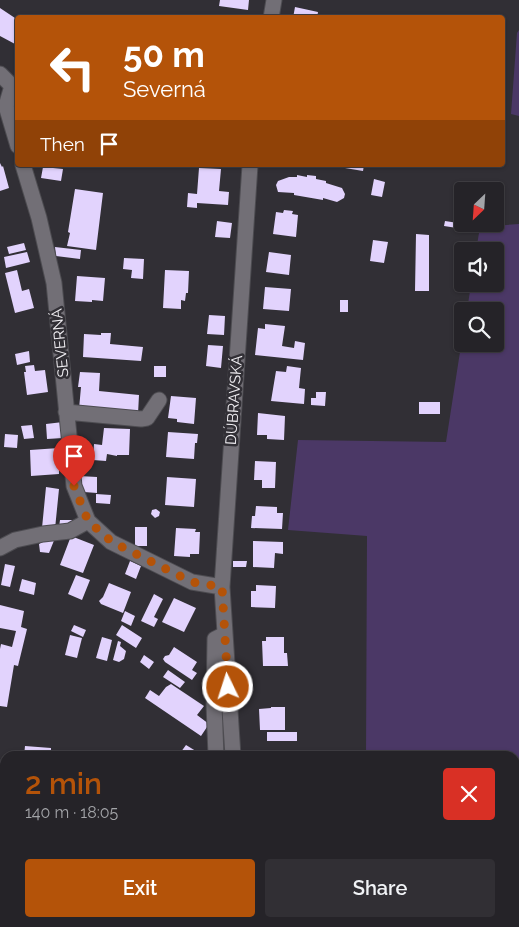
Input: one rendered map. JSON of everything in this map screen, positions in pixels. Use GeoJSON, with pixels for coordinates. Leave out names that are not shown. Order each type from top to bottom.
{"type":"FeatureCollection","features":[{"type":"Feature","properties":{"kind":"street"},"geometry":{"type":"LineString","coordinates":[[272,15],[274,0]]}},
{"type":"Feature","properties":{"kind":"street"},"geometry":{"type":"LineString","coordinates":[[0,74],[15,87],[6,106],[15,136]]}},
{"type":"Feature","properties":{"kind":"street","name":"SEVERNÁ"},"geometry":{"type":"LineString","coordinates":[[24,167],[39,218],[54,283],[74,486],[88,521],[112,542],[192,582],[222,587]]}},
{"type":"Feature","properties":{"kind":"street","name":"DÚBRAVSKÁ"},"geometry":{"type":"LineString","coordinates":[[233,751],[222,587],[250,167]]}},
{"type":"Feature","properties":{"kind":"street"},"geometry":{"type":"LineString","coordinates":[[66,412],[141,419],[147,418],[159,400]]}},
{"type":"Feature","properties":{"kind":"street"},"geometry":{"type":"LineString","coordinates":[[0,548],[15,540],[42,534],[70,531],[88,521]]}},
{"type":"Feature","properties":{"kind":"street"},"geometry":{"type":"LineString","coordinates":[[216,751],[215,639],[225,634]]}},
{"type":"Feature","properties":{"kind":"shaded area"},"geometry":{"type":"Polygon","coordinates":[[[519,30],[519,116],[511,114],[517,33],[519,30]]]}},
{"type":"Feature","properties":{"kind":"shaded area"},"geometry":{"type":"Polygon","coordinates":[[[519,224],[519,751],[366,751],[367,536],[288,530],[298,440],[446,442],[460,352],[504,352],[504,302],[468,302],[470,292],[504,292],[504,242],[478,242],[479,232],[504,232],[504,225],[519,224]]]}},
{"type":"Feature","properties":{"kind":"building"},"geometry":{"type":"Polygon","coordinates":[[[220,0],[249,0],[248,10],[219,6],[220,0]]]}},
{"type":"Feature","properties":{"kind":"building"},"geometry":{"type":"Polygon","coordinates":[[[295,7],[318,12],[318,15],[294,15],[295,7]]]}},
{"type":"Feature","properties":{"kind":"building"},"geometry":{"type":"Polygon","coordinates":[[[0,8],[15,18],[15,44],[0,36],[0,8]]]}},
{"type":"Feature","properties":{"kind":"building"},"geometry":{"type":"Polygon","coordinates":[[[0,163],[3,166],[9,188],[0,191],[0,163]]]}},
{"type":"Feature","properties":{"kind":"building"},"geometry":{"type":"Polygon","coordinates":[[[43,167],[63,169],[61,181],[41,178],[43,167]]]}},
{"type":"Feature","properties":{"kind":"building"},"geometry":{"type":"Polygon","coordinates":[[[345,167],[364,167],[363,171],[345,167]]]}},
{"type":"Feature","properties":{"kind":"building"},"geometry":{"type":"Polygon","coordinates":[[[199,168],[221,169],[219,191],[229,192],[228,205],[197,203],[197,208],[187,207],[188,193],[197,194],[199,168]]]}},
{"type":"Feature","properties":{"kind":"building"},"geometry":{"type":"Polygon","coordinates":[[[297,175],[316,176],[316,179],[342,188],[345,194],[344,198],[337,202],[323,198],[323,200],[294,195],[294,193],[278,192],[276,185],[278,181],[289,177],[297,177],[297,175]]]}},
{"type":"Feature","properties":{"kind":"building"},"geometry":{"type":"Polygon","coordinates":[[[374,179],[385,182],[382,197],[371,195],[374,179]]]}},
{"type":"Feature","properties":{"kind":"building"},"geometry":{"type":"Polygon","coordinates":[[[75,189],[103,193],[96,250],[67,246],[75,189]]]}},
{"type":"Feature","properties":{"kind":"building"},"geometry":{"type":"Polygon","coordinates":[[[284,210],[293,211],[292,214],[298,215],[296,237],[273,234],[276,212],[283,213],[284,210]]]}},
{"type":"Feature","properties":{"kind":"building"},"geometry":{"type":"Polygon","coordinates":[[[217,221],[232,223],[230,238],[215,237],[217,221]]]}},
{"type":"Feature","properties":{"kind":"building"},"geometry":{"type":"Polygon","coordinates":[[[445,221],[454,222],[454,228],[444,226],[445,221]]]}},
{"type":"Feature","properties":{"kind":"building"},"geometry":{"type":"Polygon","coordinates":[[[416,234],[429,235],[429,291],[415,291],[416,234]]]}},
{"type":"Feature","properties":{"kind":"building"},"geometry":{"type":"Polygon","coordinates":[[[373,240],[388,242],[384,263],[370,261],[373,240]]]}},
{"type":"Feature","properties":{"kind":"building"},"geometry":{"type":"Polygon","coordinates":[[[24,243],[26,250],[9,254],[7,247],[24,243]]]}},
{"type":"Feature","properties":{"kind":"building"},"geometry":{"type":"Polygon","coordinates":[[[55,247],[81,250],[80,259],[56,256],[55,247]]]}},
{"type":"Feature","properties":{"kind":"building"},"geometry":{"type":"Polygon","coordinates":[[[27,252],[30,262],[6,268],[4,257],[27,252]]]}},
{"type":"Feature","properties":{"kind":"building"},"geometry":{"type":"Polygon","coordinates":[[[269,252],[291,255],[289,275],[266,272],[269,252]]]}},
{"type":"Feature","properties":{"kind":"building"},"geometry":{"type":"Polygon","coordinates":[[[124,258],[144,259],[143,279],[131,278],[132,270],[123,269],[124,258]]]}},
{"type":"Feature","properties":{"kind":"building"},"geometry":{"type":"Polygon","coordinates":[[[17,270],[22,291],[29,289],[34,308],[15,313],[5,273],[17,270]]]}},
{"type":"Feature","properties":{"kind":"building"},"geometry":{"type":"Polygon","coordinates":[[[165,270],[189,271],[188,293],[186,293],[185,301],[181,300],[181,309],[163,308],[165,270]]]}},
{"type":"Feature","properties":{"kind":"building"},"geometry":{"type":"Polygon","coordinates":[[[77,276],[105,278],[103,301],[75,301],[77,276]]]}},
{"type":"Feature","properties":{"kind":"building"},"geometry":{"type":"Polygon","coordinates":[[[265,287],[291,289],[289,311],[263,309],[265,287]]]}},
{"type":"Feature","properties":{"kind":"building"},"geometry":{"type":"Polygon","coordinates":[[[340,300],[348,300],[348,312],[340,312],[340,300]]]}},
{"type":"Feature","properties":{"kind":"building"},"geometry":{"type":"Polygon","coordinates":[[[209,315],[225,316],[224,335],[207,334],[209,315]]]}},
{"type":"Feature","properties":{"kind":"building"},"geometry":{"type":"Polygon","coordinates":[[[265,324],[285,326],[282,346],[294,348],[295,341],[305,343],[303,360],[255,355],[258,328],[265,329],[265,324]]]}},
{"type":"Feature","properties":{"kind":"building"},"geometry":{"type":"Polygon","coordinates":[[[101,333],[111,333],[110,344],[143,347],[141,361],[83,357],[84,334],[101,335],[101,333]]]}},
{"type":"Feature","properties":{"kind":"building"},"geometry":{"type":"Polygon","coordinates":[[[208,345],[223,346],[221,368],[206,366],[208,345]]]}},
{"type":"Feature","properties":{"kind":"building"},"geometry":{"type":"Polygon","coordinates":[[[29,351],[30,362],[17,365],[15,354],[29,351]]]}},
{"type":"Feature","properties":{"kind":"building"},"geometry":{"type":"Polygon","coordinates":[[[34,365],[35,371],[45,370],[48,392],[27,395],[25,366],[34,365]]]}},
{"type":"Feature","properties":{"kind":"building"},"geometry":{"type":"Polygon","coordinates":[[[154,366],[166,366],[166,377],[154,377],[154,366]]]}},
{"type":"Feature","properties":{"kind":"building"},"geometry":{"type":"Polygon","coordinates":[[[287,366],[301,368],[299,388],[305,389],[304,404],[271,401],[276,371],[286,372],[287,366]]]}},
{"type":"Feature","properties":{"kind":"building"},"geometry":{"type":"Polygon","coordinates":[[[80,372],[100,373],[99,391],[139,395],[138,414],[79,409],[81,387],[78,387],[80,372]]]}},
{"type":"Feature","properties":{"kind":"building"},"geometry":{"type":"Polygon","coordinates":[[[316,392],[326,392],[325,406],[311,405],[311,398],[316,398],[316,392]]]}},
{"type":"Feature","properties":{"kind":"building"},"geometry":{"type":"Polygon","coordinates":[[[171,396],[196,398],[194,424],[177,422],[177,419],[168,418],[171,396]]]}},
{"type":"Feature","properties":{"kind":"building"},"geometry":{"type":"Polygon","coordinates":[[[419,402],[440,402],[440,414],[419,414],[419,402]]]}},
{"type":"Feature","properties":{"kind":"building"},"geometry":{"type":"Polygon","coordinates":[[[258,413],[285,416],[284,440],[267,439],[267,435],[257,435],[258,413]]]}},
{"type":"Feature","properties":{"kind":"building"},"geometry":{"type":"Polygon","coordinates":[[[63,422],[63,438],[47,439],[46,424],[63,422]]]}},
{"type":"Feature","properties":{"kind":"building"},"geometry":{"type":"Polygon","coordinates":[[[32,425],[34,438],[24,439],[21,426],[32,425]]]}},
{"type":"Feature","properties":{"kind":"building"},"geometry":{"type":"Polygon","coordinates":[[[104,428],[130,429],[129,455],[117,456],[107,454],[106,461],[93,460],[94,444],[102,445],[104,428]]]}},
{"type":"Feature","properties":{"kind":"building"},"geometry":{"type":"Polygon","coordinates":[[[168,432],[198,434],[197,443],[195,443],[194,459],[166,457],[168,432]]]}},
{"type":"Feature","properties":{"kind":"building"},"geometry":{"type":"Polygon","coordinates":[[[5,434],[18,435],[17,448],[4,447],[5,434]]]}},
{"type":"Feature","properties":{"kind":"building"},"geometry":{"type":"Polygon","coordinates":[[[59,448],[59,474],[31,476],[30,450],[59,448]]]}},
{"type":"Feature","properties":{"kind":"building"},"geometry":{"type":"Polygon","coordinates":[[[255,461],[276,462],[275,488],[262,488],[262,480],[254,480],[255,461]]]}},
{"type":"Feature","properties":{"kind":"building"},"geometry":{"type":"Polygon","coordinates":[[[79,476],[97,477],[97,493],[84,492],[79,476]]]}},
{"type":"Feature","properties":{"kind":"building"},"geometry":{"type":"Polygon","coordinates":[[[167,477],[196,479],[194,507],[165,505],[167,477]]]}},
{"type":"Feature","properties":{"kind":"building"},"geometry":{"type":"Polygon","coordinates":[[[46,487],[59,489],[55,529],[42,528],[46,487]]]}},
{"type":"Feature","properties":{"kind":"building"},"geometry":{"type":"Polygon","coordinates":[[[96,494],[111,495],[110,504],[96,503],[96,494]]]}},
{"type":"Feature","properties":{"kind":"building"},"geometry":{"type":"Polygon","coordinates":[[[256,506],[277,507],[277,513],[283,513],[282,529],[251,528],[252,516],[255,516],[256,506]]]}},
{"type":"Feature","properties":{"kind":"building"},"geometry":{"type":"Polygon","coordinates":[[[156,509],[160,512],[159,516],[155,518],[151,514],[152,510],[156,509]]]}},
{"type":"Feature","properties":{"kind":"building"},"geometry":{"type":"Polygon","coordinates":[[[60,520],[73,520],[73,526],[59,527],[60,520]]]}},
{"type":"Feature","properties":{"kind":"building"},"geometry":{"type":"Polygon","coordinates":[[[135,527],[147,527],[147,546],[135,546],[135,527]]]}},
{"type":"Feature","properties":{"kind":"building"},"geometry":{"type":"Polygon","coordinates":[[[176,528],[196,529],[195,532],[200,532],[199,554],[190,554],[190,557],[174,556],[176,528]]]}},
{"type":"Feature","properties":{"kind":"building"},"geometry":{"type":"Polygon","coordinates":[[[71,536],[94,545],[83,573],[60,565],[71,536]]]}},
{"type":"Feature","properties":{"kind":"building"},"geometry":{"type":"Polygon","coordinates":[[[55,538],[49,553],[40,552],[39,544],[48,539],[55,538]]]}},
{"type":"Feature","properties":{"kind":"building"},"geometry":{"type":"Polygon","coordinates":[[[253,541],[283,542],[283,554],[275,553],[274,568],[253,567],[253,541]]]}},
{"type":"Feature","properties":{"kind":"building"},"geometry":{"type":"Polygon","coordinates":[[[130,561],[141,566],[136,579],[125,574],[130,561]]]}},
{"type":"Feature","properties":{"kind":"building"},"geometry":{"type":"Polygon","coordinates":[[[233,561],[247,561],[246,567],[233,567],[233,561]]]}},
{"type":"Feature","properties":{"kind":"building"},"geometry":{"type":"Polygon","coordinates":[[[5,564],[15,566],[10,587],[1,585],[5,564]]]}},
{"type":"Feature","properties":{"kind":"building"},"geometry":{"type":"Polygon","coordinates":[[[76,575],[90,580],[82,600],[68,594],[76,575]]]}},
{"type":"Feature","properties":{"kind":"building"},"geometry":{"type":"Polygon","coordinates":[[[22,579],[36,583],[34,595],[19,591],[22,579]]]}},
{"type":"Feature","properties":{"kind":"building"},"geometry":{"type":"Polygon","coordinates":[[[109,583],[131,592],[123,613],[101,604],[99,601],[103,597],[109,583]]]}},
{"type":"Feature","properties":{"kind":"building"},"geometry":{"type":"Polygon","coordinates":[[[256,585],[276,586],[275,608],[251,607],[251,591],[256,591],[256,585]]]}},
{"type":"Feature","properties":{"kind":"building"},"geometry":{"type":"Polygon","coordinates":[[[154,594],[163,599],[154,617],[158,619],[154,627],[141,621],[154,594]]]}},
{"type":"Feature","properties":{"kind":"building"},"geometry":{"type":"Polygon","coordinates":[[[174,598],[196,608],[184,632],[162,622],[174,598]]]}},
{"type":"Feature","properties":{"kind":"building"},"geometry":{"type":"Polygon","coordinates":[[[0,605],[24,611],[21,627],[27,629],[18,666],[14,665],[7,707],[0,706],[0,649],[1,644],[12,647],[16,631],[0,628],[0,605]]]}},
{"type":"Feature","properties":{"kind":"building"},"geometry":{"type":"Polygon","coordinates":[[[125,611],[135,616],[131,626],[121,621],[125,611]]]}},
{"type":"Feature","properties":{"kind":"building"},"geometry":{"type":"Polygon","coordinates":[[[74,625],[86,630],[83,637],[71,631],[74,625]]]}},
{"type":"Feature","properties":{"kind":"building"},"geometry":{"type":"Polygon","coordinates":[[[122,625],[142,638],[136,648],[116,635],[122,625]]]}},
{"type":"Feature","properties":{"kind":"building"},"geometry":{"type":"Polygon","coordinates":[[[70,635],[82,638],[77,658],[65,655],[70,635]]]}},
{"type":"Feature","properties":{"kind":"building"},"geometry":{"type":"Polygon","coordinates":[[[102,637],[112,640],[107,661],[96,658],[102,637]]]}},
{"type":"Feature","properties":{"kind":"building"},"geometry":{"type":"Polygon","coordinates":[[[266,637],[284,637],[284,653],[287,653],[288,666],[263,666],[262,641],[266,641],[266,637]]]}},
{"type":"Feature","properties":{"kind":"building"},"geometry":{"type":"Polygon","coordinates":[[[118,641],[121,642],[120,646],[126,651],[124,659],[119,662],[113,660],[118,641]]]}},
{"type":"Feature","properties":{"kind":"building"},"geometry":{"type":"Polygon","coordinates":[[[174,647],[197,662],[192,670],[197,673],[192,680],[163,659],[169,655],[174,647]]]}},
{"type":"Feature","properties":{"kind":"building"},"geometry":{"type":"Polygon","coordinates":[[[144,655],[154,662],[149,669],[140,662],[144,655]]]}},
{"type":"Feature","properties":{"kind":"building"},"geometry":{"type":"Polygon","coordinates":[[[168,670],[185,682],[180,688],[163,677],[168,670]]]}},
{"type":"Feature","properties":{"kind":"building"},"geometry":{"type":"Polygon","coordinates":[[[171,684],[204,706],[197,715],[209,724],[201,736],[145,698],[150,690],[159,696],[171,684]]]}},
{"type":"Feature","properties":{"kind":"building"},"geometry":{"type":"Polygon","coordinates":[[[285,707],[285,730],[260,730],[259,709],[285,707]]]}},
{"type":"Feature","properties":{"kind":"building"},"geometry":{"type":"Polygon","coordinates":[[[267,732],[297,732],[297,741],[267,741],[267,732]]]}},
{"type":"Feature","properties":{"kind":"building"},"geometry":{"type":"Polygon","coordinates":[[[186,745],[196,751],[182,751],[186,745]]]}},
{"type":"Feature","properties":{"kind":"building"},"geometry":{"type":"Polygon","coordinates":[[[25,746],[51,748],[51,751],[24,751],[25,746]]]}},
{"type":"Feature","properties":{"kind":"route"},"geometry":{"type":"LineString","coordinates":[[74,486],[88,521],[112,542],[192,582],[222,587],[228,687]]}}]}
